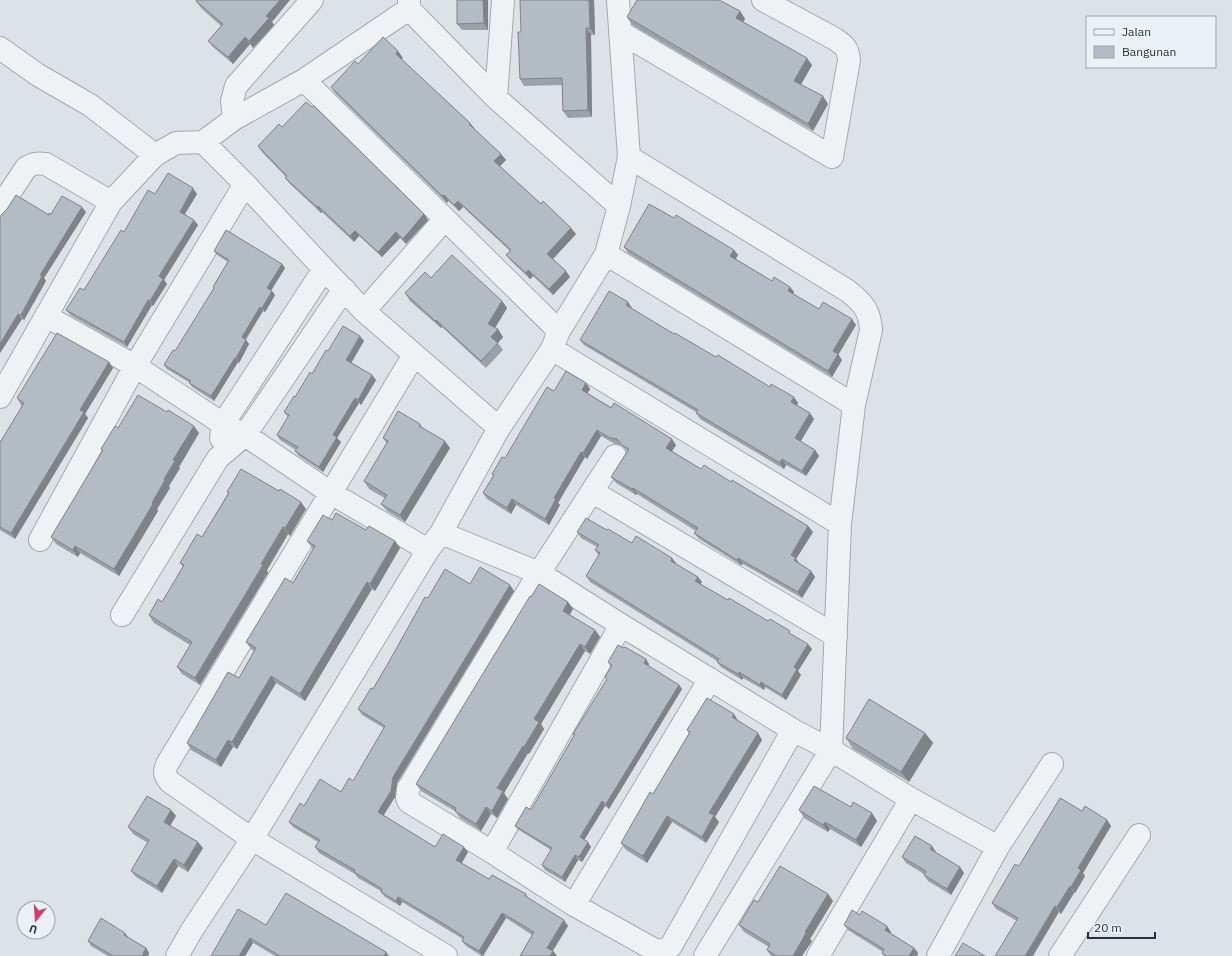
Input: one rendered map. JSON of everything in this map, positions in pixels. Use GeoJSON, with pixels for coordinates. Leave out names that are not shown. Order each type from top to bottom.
{"type":"FeatureCollection","features":[{"type":"Feature","properties":{"kind":"street"},"geometry":{"type":"LineString","coordinates":[[234,119],[232,101],[236,86],[312,0]]}},
{"type":"Feature","properties":{"kind":"street"},"geometry":{"type":"LineString","coordinates":[[496,98],[504,0]]}},
{"type":"Feature","properties":{"kind":"street"},"geometry":{"type":"LineString","coordinates":[[177,956],[192,930],[252,839],[428,550],[441,533],[499,428],[555,340],[606,254],[619,206],[629,157],[618,0]]}},
{"type":"Feature","properties":{"kind":"street"},"geometry":{"type":"LineString","coordinates":[[620,32],[832,157],[848,60],[848,51],[843,44],[835,39],[763,0]]}},
{"type":"Feature","properties":{"kind":"street"},"geometry":{"type":"LineString","coordinates":[[0,397],[111,202],[155,155],[176,143],[203,142],[234,119],[304,80],[409,5],[496,98],[619,206]]}},
{"type":"Feature","properties":{"kind":"street"},"geometry":{"type":"LineString","coordinates":[[0,48],[38,75],[90,105],[155,155]]}},
{"type":"Feature","properties":{"kind":"street"},"geometry":{"type":"LineString","coordinates":[[304,80],[445,219],[555,340],[840,524]]}},
{"type":"Feature","properties":{"kind":"street"},"geometry":{"type":"LineString","coordinates":[[203,142],[246,184],[364,311],[499,428]]}},
{"type":"Feature","properties":{"kind":"street"},"geometry":{"type":"LineString","coordinates":[[629,157],[848,291],[867,311],[871,320],[872,330],[854,405],[840,524],[831,750],[704,956]]}},
{"type":"Feature","properties":{"kind":"street"},"geometry":{"type":"LineString","coordinates":[[0,207],[26,168],[30,165],[40,163],[46,164],[111,202]]}},
{"type":"Feature","properties":{"kind":"street"},"geometry":{"type":"LineString","coordinates":[[40,540],[135,366],[246,184]]}},
{"type":"Feature","properties":{"kind":"street"},"geometry":{"type":"LineString","coordinates":[[364,311],[445,219]]}},
{"type":"Feature","properties":{"kind":"street"},"geometry":{"type":"LineString","coordinates":[[606,254],[854,405]]}},
{"type":"Feature","properties":{"kind":"street"},"geometry":{"type":"LineString","coordinates":[[218,458],[223,424],[324,269]]}},
{"type":"Feature","properties":{"kind":"street"},"geometry":{"type":"LineString","coordinates":[[122,615],[218,458],[245,435],[344,290]]}},
{"type":"Feature","properties":{"kind":"street"},"geometry":{"type":"LineString","coordinates":[[46,316],[135,366],[223,424],[245,435],[331,493],[428,550]]}},
{"type":"Feature","properties":{"kind":"street"},"geometry":{"type":"LineString","coordinates":[[414,355],[165,769],[165,777],[252,839],[446,956]]}},
{"type":"Feature","properties":{"kind":"street"},"geometry":{"type":"LineString","coordinates":[[616,456],[539,573],[408,789],[407,794],[409,802],[492,852],[574,905],[655,950],[663,951],[671,946],[793,730]]}},
{"type":"Feature","properties":{"kind":"street"},"geometry":{"type":"LineString","coordinates":[[593,492],[836,636]]}},
{"type":"Feature","properties":{"kind":"street"},"geometry":{"type":"LineString","coordinates":[[441,533],[539,573],[793,730],[831,750],[911,799],[998,847]]}},
{"type":"Feature","properties":{"kind":"street"},"geometry":{"type":"LineString","coordinates":[[492,852],[621,625]]}},
{"type":"Feature","properties":{"kind":"street"},"geometry":{"type":"LineString","coordinates":[[574,905],[710,679]]}},
{"type":"Feature","properties":{"kind":"street"},"geometry":{"type":"LineString","coordinates":[[938,956],[998,847],[1052,764]]}},
{"type":"Feature","properties":{"kind":"street"},"geometry":{"type":"LineString","coordinates":[[818,956],[911,799]]}},
{"type":"Feature","properties":{"kind":"street"},"geometry":{"type":"LineString","coordinates":[[1060,956],[1139,835]]}},
{"type":"Feature","properties":{"kind":"building"},"geometry":{"type":"Polygon","coordinates":[[[280,0],[266,16],[269,18],[249,41],[245,37],[228,57],[208,41],[223,24],[196,1],[280,0]]]}},
{"type":"Feature","properties":{"kind":"building"},"geometry":{"type":"Polygon","coordinates":[[[457,0],[483,0],[484,23],[457,24],[457,0]]]}},
{"type":"Feature","properties":{"kind":"building"},"geometry":{"type":"Polygon","coordinates":[[[520,0],[589,0],[590,28],[586,28],[588,110],[563,111],[562,78],[520,79],[518,32],[521,32],[520,0]]]}},
{"type":"Feature","properties":{"kind":"building"},"geometry":{"type":"Polygon","coordinates":[[[637,0],[719,0],[740,11],[736,18],[807,58],[794,81],[823,96],[808,124],[627,17],[637,0]]]}},
{"type":"Feature","properties":{"kind":"building"},"geometry":{"type":"Polygon","coordinates":[[[383,37],[398,51],[396,54],[501,154],[494,161],[541,204],[543,201],[571,228],[547,254],[566,271],[549,289],[528,270],[526,273],[506,255],[511,250],[458,201],[454,205],[444,195],[442,196],[331,87],[355,61],[358,64],[383,37]]]}},
{"type":"Feature","properties":{"kind":"building"},"geometry":{"type":"Polygon","coordinates":[[[306,102],[312,107],[314,106],[424,214],[403,239],[396,232],[378,252],[355,231],[350,236],[285,178],[287,176],[258,146],[279,124],[282,127],[306,102]]]}},
{"type":"Feature","properties":{"kind":"building"},"geometry":{"type":"Polygon","coordinates":[[[168,173],[193,188],[180,212],[194,220],[159,276],[163,279],[150,301],[148,300],[124,342],[66,310],[80,288],[84,290],[121,230],[124,232],[148,190],[155,194],[168,173]]]}},
{"type":"Feature","properties":{"kind":"building"},"geometry":{"type":"Polygon","coordinates":[[[16,195],[49,215],[62,196],[82,207],[40,275],[42,276],[21,315],[18,314],[0,344],[0,217],[16,195]]]}},
{"type":"Feature","properties":{"kind":"building"},"geometry":{"type":"Polygon","coordinates":[[[649,204],[674,218],[676,215],[734,250],[730,256],[772,281],[774,277],[790,287],[788,291],[819,309],[823,302],[852,319],[833,351],[838,354],[828,371],[624,247],[649,204]]]}},
{"type":"Feature","properties":{"kind":"building"},"geometry":{"type":"Polygon","coordinates":[[[226,230],[282,264],[267,288],[272,291],[262,308],[260,307],[242,337],[246,340],[211,396],[189,383],[191,381],[164,365],[173,350],[175,351],[214,288],[213,287],[229,260],[214,251],[226,230]]]}},
{"type":"Feature","properties":{"kind":"building"},"geometry":{"type":"Polygon","coordinates":[[[452,255],[502,301],[488,324],[498,329],[491,337],[498,343],[481,361],[405,293],[425,272],[431,278],[452,255]]]}},
{"type":"Feature","properties":{"kind":"building"},"geometry":{"type":"Polygon","coordinates":[[[609,291],[628,302],[626,305],[674,334],[675,333],[716,357],[718,355],[770,387],[771,384],[794,397],[791,402],[810,413],[795,438],[815,450],[802,471],[782,459],[780,463],[696,413],[698,410],[580,340],[609,291]]]}},
{"type":"Feature","properties":{"kind":"building"},"geometry":{"type":"Polygon","coordinates":[[[343,326],[360,336],[346,360],[372,375],[358,400],[355,398],[333,435],[337,437],[319,467],[295,451],[298,447],[277,435],[289,415],[284,412],[310,372],[312,374],[326,350],[328,351],[343,326]]]}},
{"type":"Feature","properties":{"kind":"building"},"geometry":{"type":"Polygon","coordinates":[[[57,333],[109,362],[80,410],[84,412],[11,533],[0,527],[0,441],[24,403],[17,398],[57,333]]]}},
{"type":"Feature","properties":{"kind":"building"},"geometry":{"type":"Polygon","coordinates":[[[566,371],[586,383],[582,390],[611,408],[614,403],[672,439],[666,448],[701,469],[704,465],[731,482],[732,480],[808,526],[791,555],[796,558],[794,560],[811,571],[798,592],[738,558],[737,560],[694,533],[698,528],[633,488],[632,489],[611,477],[629,449],[622,445],[617,439],[610,438],[597,430],[583,453],[581,452],[554,498],[556,499],[545,519],[512,499],[507,508],[483,493],[494,475],[492,474],[502,457],[505,458],[547,387],[554,391],[566,371]]]}},
{"type":"Feature","properties":{"kind":"building"},"geometry":{"type":"Polygon","coordinates":[[[138,395],[167,412],[168,410],[194,426],[173,460],[175,461],[164,479],[165,480],[152,503],[153,504],[114,569],[75,546],[73,550],[51,537],[103,450],[101,449],[115,426],[118,428],[138,395]]]}},
{"type":"Feature","properties":{"kind":"building"},"geometry":{"type":"Polygon","coordinates":[[[398,411],[420,424],[419,426],[445,441],[400,515],[381,504],[387,495],[364,481],[388,441],[383,438],[398,411]]]}},
{"type":"Feature","properties":{"kind":"building"},"geometry":{"type":"Polygon","coordinates":[[[241,469],[279,491],[280,489],[301,502],[285,528],[283,527],[261,564],[263,565],[195,678],[177,667],[192,642],[149,615],[158,599],[162,602],[184,565],[180,563],[197,534],[202,537],[229,493],[227,492],[241,469]]]}},
{"type":"Feature","properties":{"kind":"building"},"geometry":{"type":"Polygon","coordinates":[[[336,513],[366,530],[369,526],[395,541],[370,584],[367,582],[300,694],[271,676],[232,742],[228,740],[216,760],[187,743],[228,672],[239,678],[256,648],[246,642],[285,578],[293,583],[315,546],[307,541],[323,515],[332,520],[336,513]]]}},
{"type":"Feature","properties":{"kind":"building"},"geometry":{"type":"Polygon","coordinates":[[[586,518],[632,543],[636,536],[672,558],[671,561],[698,577],[695,581],[728,600],[729,598],[768,621],[770,619],[790,631],[789,633],[808,644],[794,667],[797,669],[782,695],[761,682],[760,685],[739,672],[738,674],[717,662],[719,659],[586,576],[600,553],[595,550],[599,545],[577,532],[586,518]]]}},
{"type":"Feature","properties":{"kind":"building"},"geometry":{"type":"Polygon","coordinates":[[[480,567],[510,585],[393,777],[391,791],[378,812],[435,847],[443,834],[464,847],[456,860],[489,879],[492,875],[526,894],[525,896],[564,920],[547,948],[553,951],[550,956],[520,956],[534,932],[502,913],[479,951],[462,941],[464,937],[444,924],[398,897],[396,901],[381,892],[382,889],[354,872],[355,870],[315,847],[320,840],[289,822],[300,803],[304,806],[320,779],[341,792],[349,778],[353,781],[385,726],[358,709],[371,688],[373,689],[425,597],[428,598],[445,569],[470,584],[480,567]]]}},
{"type":"Feature","properties":{"kind":"building"},"geometry":{"type":"Polygon","coordinates":[[[539,584],[568,602],[563,611],[595,630],[585,647],[580,644],[534,719],[539,722],[497,788],[503,791],[492,811],[486,807],[476,824],[455,811],[456,808],[416,784],[530,596],[531,597],[539,584]]]}},
{"type":"Feature","properties":{"kind":"building"},"geometry":{"type":"Polygon","coordinates":[[[618,645],[624,648],[625,647],[646,659],[644,663],[679,685],[606,804],[602,801],[580,837],[588,842],[579,857],[575,855],[562,877],[542,865],[552,848],[515,826],[526,807],[531,810],[575,734],[573,734],[607,679],[605,677],[612,665],[608,662],[618,645]]]}},
{"type":"Feature","properties":{"kind":"building"},"geometry":{"type":"Polygon","coordinates":[[[707,698],[734,714],[732,717],[758,733],[709,813],[714,815],[702,837],[667,816],[643,856],[621,843],[650,792],[653,794],[690,732],[687,730],[707,698]]]}},
{"type":"Feature","properties":{"kind":"building"},"geometry":{"type":"Polygon","coordinates":[[[869,699],[925,733],[901,772],[846,738],[869,699]]]}},
{"type":"Feature","properties":{"kind":"building"},"geometry":{"type":"Polygon","coordinates":[[[814,786],[851,807],[853,802],[872,813],[856,840],[825,822],[823,825],[799,810],[814,786]]]}},
{"type":"Feature","properties":{"kind":"building"},"geometry":{"type":"Polygon","coordinates":[[[147,796],[171,810],[164,822],[198,842],[184,865],[174,859],[157,886],[131,871],[149,840],[128,827],[147,796]]]}},
{"type":"Feature","properties":{"kind":"building"},"geometry":{"type":"Polygon","coordinates":[[[1060,798],[1082,811],[1085,806],[1107,820],[1078,868],[1081,870],[1071,887],[1070,886],[1057,907],[1055,906],[1025,956],[995,956],[1018,918],[992,903],[1015,864],[1019,866],[1060,798]]]}},
{"type":"Feature","properties":{"kind":"building"},"geometry":{"type":"Polygon","coordinates":[[[915,836],[932,846],[930,849],[960,867],[947,889],[924,875],[926,871],[902,857],[915,836]]]}},
{"type":"Feature","properties":{"kind":"building"},"geometry":{"type":"Polygon","coordinates":[[[780,866],[828,894],[805,932],[806,933],[793,956],[777,956],[767,950],[770,944],[739,925],[754,900],[758,902],[780,866]]]}},
{"type":"Feature","properties":{"kind":"building"},"geometry":{"type":"Polygon","coordinates":[[[286,893],[386,952],[384,956],[280,956],[250,938],[239,956],[211,956],[238,909],[266,925],[286,893]]]}},
{"type":"Feature","properties":{"kind":"building"},"geometry":{"type":"Polygon","coordinates":[[[852,910],[860,915],[862,911],[887,926],[885,930],[914,948],[909,956],[887,956],[882,953],[884,949],[844,925],[852,910]]]}},
{"type":"Feature","properties":{"kind":"building"},"geometry":{"type":"Polygon","coordinates":[[[101,918],[125,933],[124,935],[146,948],[142,956],[113,956],[88,941],[101,918]]]}},
{"type":"Feature","properties":{"kind":"building"},"geometry":{"type":"Polygon","coordinates":[[[963,943],[985,956],[955,956],[963,943]]]}}]}
